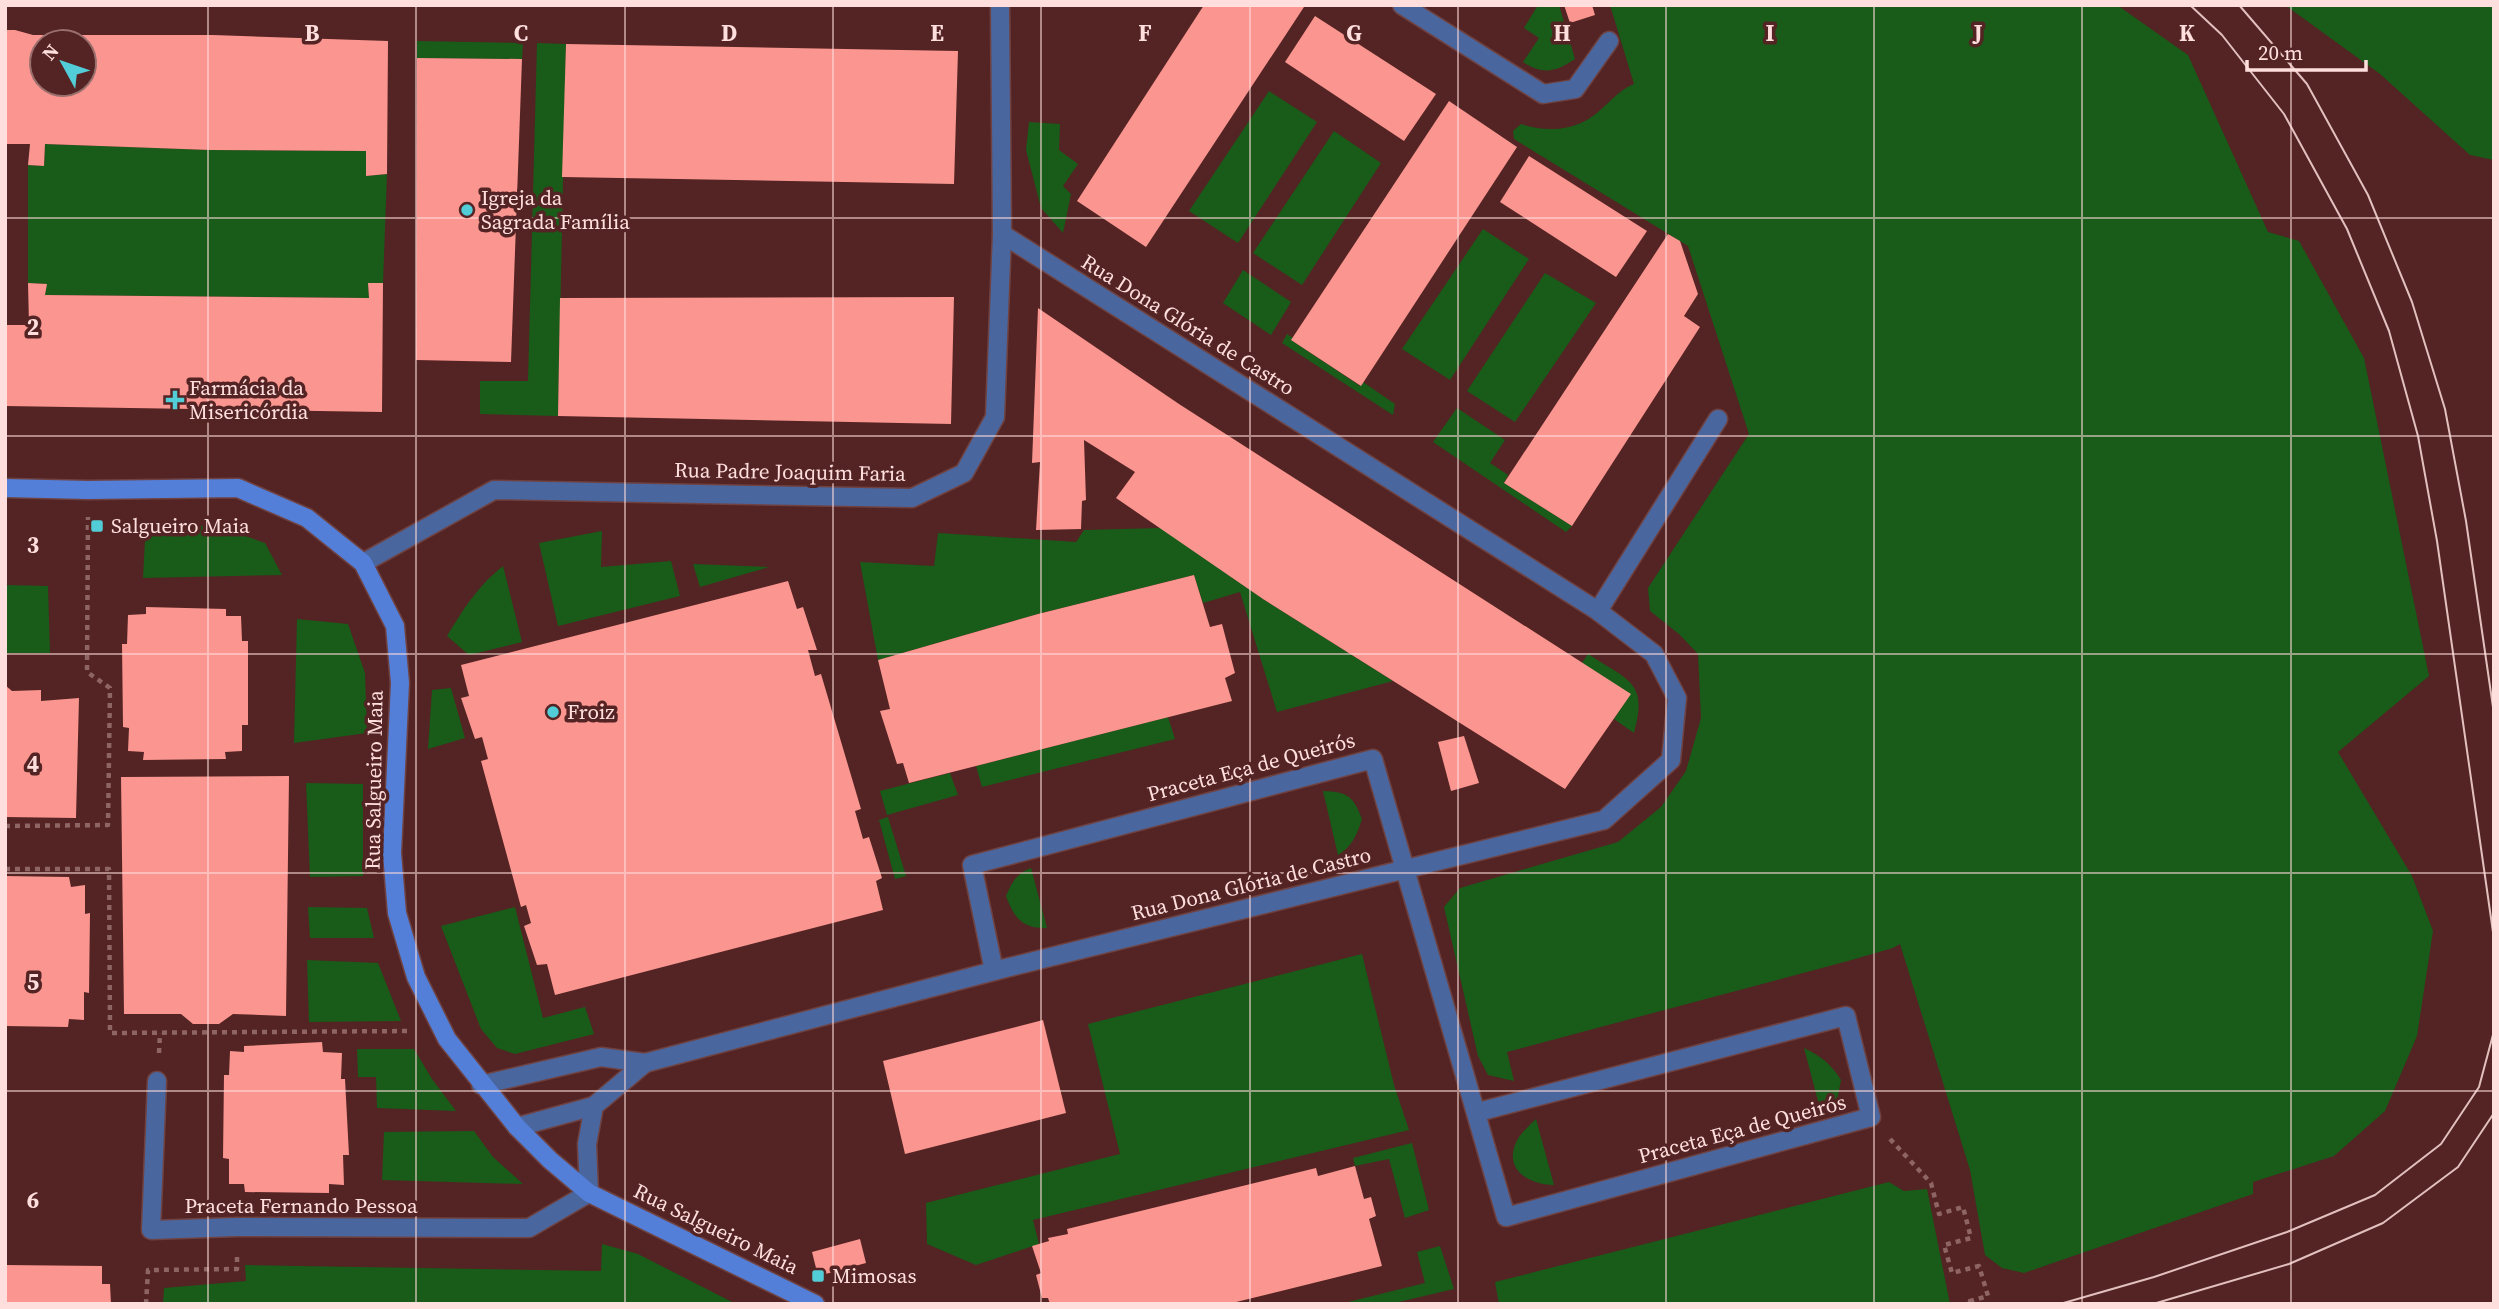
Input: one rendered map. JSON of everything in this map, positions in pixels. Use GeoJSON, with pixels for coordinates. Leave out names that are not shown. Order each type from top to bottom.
{"type":"FeatureCollection","features":[{"type":"Feature","properties":{"kind":"street","name":"Rua Padre Joaquim Faria"},"geometry":{"type":"LineString","coordinates":[[363,563],[494,491],[912,498],[964,473],[995,417],[1002,234],[1000,5]]}},
{"type":"Feature","properties":{"kind":"street"},"geometry":{"type":"LineString","coordinates":[[1402,5],[1543,94],[1575,89],[1609,41]]}},
{"type":"Feature","properties":{"kind":"street","name":"Rua Dona Glória de Castro"},"geometry":{"type":"LineString","coordinates":[[481,1085],[601,1057],[645,1063],[994,971],[1604,820],[1671,760],[1677,698],[1654,654],[1598,611],[1002,234]]}},
{"type":"Feature","properties":{"kind":"street"},"geometry":{"type":"LineString","coordinates":[[1598,611],[1718,419]]}},
{"type":"Feature","properties":{"kind":"street","name":"Rua Salgueiro Maia"},"geometry":{"type":"LineString","coordinates":[[5,488],[238,488],[307,519],[363,563],[395,626],[400,683],[392,853],[397,913],[416,976],[443,1031],[481,1085],[517,1127],[589,1193],[815,1304]]}},
{"type":"Feature","properties":{"kind":"street","name":"Praceta Eça de Queirós"},"geometry":{"type":"LineString","coordinates":[[994,971],[972,865],[1373,759],[1507,1217],[1871,1118],[1846,1016],[1478,1112]]}},
{"type":"Feature","properties":{"kind":"street","name":"Rua Dona Glória de Castro"},"geometry":{"type":"LineString","coordinates":[[517,1127],[594,1106],[645,1063]]}},
{"type":"Feature","properties":{"kind":"street","name":"Praceta Fernando Pessoa"},"geometry":{"type":"LineString","coordinates":[[157,1082],[151,1230],[236,1227],[529,1228],[589,1193]]}},
{"type":"Feature","properties":{"kind":"street"},"geometry":{"type":"LineString","coordinates":[[589,1193],[587,1143],[594,1106]]}},
{"type":"Feature","properties":{"kind":"path"},"geometry":{"type":"LineString","coordinates":[[5,826],[108,825],[110,688],[87,672],[88,490]]}},
{"type":"Feature","properties":{"kind":"path"},"geometry":{"type":"LineString","coordinates":[[5,869],[109,869],[110,1033],[443,1031]]}},
{"type":"Feature","properties":{"kind":"path"},"geometry":{"type":"LineString","coordinates":[[1871,1118],[1931,1183],[1939,1214],[1963,1208],[1971,1238],[1944,1245],[1952,1273],[1979,1266],[1988,1296],[1970,1301],[1971,1304]]}},
{"type":"Feature","properties":{"kind":"path"},"geometry":{"type":"LineString","coordinates":[[146,1304],[148,1270],[237,1269]]}},
{"type":"Feature","properties":{"kind":"green space"},"geometry":{"type":"Polygon","coordinates":[[[1538,5],[1559,5],[1575,59],[1562,67],[1543,70],[1523,62],[1539,38],[1524,28],[1538,5]]]}},
{"type":"Feature","properties":{"kind":"green space"},"geometry":{"type":"Polygon","coordinates":[[[1610,5],[2117,5],[2188,55],[2268,232],[2299,241],[2364,358],[2429,676],[2338,752],[2412,876],[2433,931],[2417,1036],[2385,1111],[2334,1156],[2253,1182],[2253,1194],[2024,1273],[2002,1268],[1985,1255],[1970,1170],[1900,944],[1848,961],[1507,1052],[1514,1081],[1488,1075],[1478,1056],[1444,907],[1460,888],[1618,842],[1661,807],[1686,771],[1701,718],[1698,654],[1679,634],[1650,611],[1648,588],[1749,434],[1688,246],[1514,139],[1513,131],[1521,124],[1557,129],[1574,126],[1596,114],[1634,84],[1610,5]]]}},
{"type":"Feature","properties":{"kind":"green space"},"geometry":{"type":"Polygon","coordinates":[[[2285,5],[2494,5],[2494,160],[2470,155],[2380,74],[2285,5]]]}},
{"type":"Feature","properties":{"kind":"green space"},"geometry":{"type":"Polygon","coordinates":[[[417,41],[523,43],[522,59],[417,58],[417,41]]]}},
{"type":"Feature","properties":{"kind":"green space"},"geometry":{"type":"Polygon","coordinates":[[[537,43],[566,44],[558,416],[480,414],[480,381],[528,381],[537,43]]]}},
{"type":"Feature","properties":{"kind":"green space"},"geometry":{"type":"Polygon","coordinates":[[[1269,91],[1317,122],[1238,243],[1189,211],[1269,91]]]}},
{"type":"Feature","properties":{"kind":"green space"},"geometry":{"type":"Polygon","coordinates":[[[1029,122],[1060,124],[1059,150],[1078,164],[1063,186],[1071,194],[1063,233],[1041,208],[1026,150],[1029,122]]]}},
{"type":"Feature","properties":{"kind":"green space"},"geometry":{"type":"Polygon","coordinates":[[[1334,131],[1381,163],[1302,285],[1253,253],[1334,131]]]}},
{"type":"Feature","properties":{"kind":"green space"},"geometry":{"type":"Polygon","coordinates":[[[45,144],[210,150],[366,151],[366,176],[387,174],[383,283],[368,283],[369,298],[45,295],[46,284],[28,283],[28,165],[44,166],[45,144]]]}},
{"type":"Feature","properties":{"kind":"green space"},"geometry":{"type":"Polygon","coordinates":[[[1483,229],[1529,259],[1450,380],[1402,349],[1483,229]]]}},
{"type":"Feature","properties":{"kind":"green space"},"geometry":{"type":"Polygon","coordinates":[[[1243,270],[1291,302],[1271,335],[1223,303],[1243,270]]]}},
{"type":"Feature","properties":{"kind":"green space"},"geometry":{"type":"Polygon","coordinates":[[[1545,273],[1596,303],[1515,422],[1467,391],[1545,273]]]}},
{"type":"Feature","properties":{"kind":"green space"},"geometry":{"type":"Polygon","coordinates":[[[1287,334],[1293,338],[1291,340],[1360,386],[1363,382],[1395,404],[1393,415],[1282,343],[1287,334]]]}},
{"type":"Feature","properties":{"kind":"green space"},"geometry":{"type":"Polygon","coordinates":[[[1457,408],[1505,440],[1490,463],[1508,475],[1504,483],[1572,526],[1566,532],[1433,442],[1457,408]]]}},
{"type":"Feature","properties":{"kind":"green space"},"geometry":{"type":"Polygon","coordinates":[[[146,520],[222,528],[265,543],[282,575],[143,578],[146,520]]]}},
{"type":"Feature","properties":{"kind":"green space"},"geometry":{"type":"Polygon","coordinates":[[[1161,528],[1263,599],[1393,681],[1277,712],[1240,592],[1203,603],[1194,575],[1038,614],[878,660],[860,562],[934,566],[938,533],[1076,542],[1084,530],[1161,528]]]}},
{"type":"Feature","properties":{"kind":"green space"},"geometry":{"type":"Polygon","coordinates":[[[602,531],[601,567],[671,561],[680,596],[558,626],[539,543],[602,531]]]}},
{"type":"Feature","properties":{"kind":"green space"},"geometry":{"type":"Polygon","coordinates":[[[693,564],[769,567],[700,587],[693,564]]]}},
{"type":"Feature","properties":{"kind":"green space"},"geometry":{"type":"Polygon","coordinates":[[[503,566],[522,642],[469,655],[447,636],[472,598],[503,566]]]}},
{"type":"Feature","properties":{"kind":"green space"},"geometry":{"type":"Polygon","coordinates":[[[5,585],[48,586],[50,653],[5,653],[5,585]]]}},
{"type":"Feature","properties":{"kind":"green space"},"geometry":{"type":"Polygon","coordinates":[[[297,619],[348,624],[365,673],[367,733],[294,743],[297,619]]]}},
{"type":"Feature","properties":{"kind":"green space"},"geometry":{"type":"Polygon","coordinates":[[[1588,654],[1624,677],[1636,692],[1639,702],[1634,733],[1614,719],[1630,694],[1582,663],[1588,654]]]}},
{"type":"Feature","properties":{"kind":"green space"},"geometry":{"type":"Polygon","coordinates":[[[451,688],[465,738],[428,749],[432,690],[451,688]]]}},
{"type":"Feature","properties":{"kind":"green space"},"geometry":{"type":"Polygon","coordinates":[[[1168,717],[1175,739],[982,787],[976,766],[1168,717]]]}},
{"type":"Feature","properties":{"kind":"green space"},"geometry":{"type":"Polygon","coordinates":[[[950,773],[958,795],[887,815],[880,791],[950,773]]]}},
{"type":"Feature","properties":{"kind":"green space"},"geometry":{"type":"Polygon","coordinates":[[[306,783],[363,784],[363,876],[310,877],[306,783]]]}},
{"type":"Feature","properties":{"kind":"green space"},"geometry":{"type":"Polygon","coordinates":[[[1323,791],[1349,797],[1362,819],[1351,844],[1338,855],[1323,791]]]}},
{"type":"Feature","properties":{"kind":"green space"},"geometry":{"type":"Polygon","coordinates":[[[888,817],[906,876],[895,879],[879,820],[888,817]]]}},
{"type":"Feature","properties":{"kind":"green space"},"geometry":{"type":"Polygon","coordinates":[[[1031,868],[1047,928],[1025,924],[1016,916],[1006,896],[1016,879],[1031,868]]]}},
{"type":"Feature","properties":{"kind":"green space"},"geometry":{"type":"Polygon","coordinates":[[[308,907],[367,908],[374,938],[310,938],[308,907]]]}},
{"type":"Feature","properties":{"kind":"green space"},"geometry":{"type":"Polygon","coordinates":[[[515,907],[543,1018],[585,1007],[594,1034],[515,1054],[497,1048],[481,1029],[441,926],[515,907]]]}},
{"type":"Feature","properties":{"kind":"green space"},"geometry":{"type":"Polygon","coordinates":[[[1362,954],[1394,1085],[1409,1130],[1033,1220],[1039,1244],[976,1265],[927,1244],[926,1203],[1120,1154],[1088,1024],[1362,954]]]}},
{"type":"Feature","properties":{"kind":"green space"},"geometry":{"type":"Polygon","coordinates":[[[307,960],[378,963],[401,1021],[309,1022],[307,960]]]}},
{"type":"Feature","properties":{"kind":"green space"},"geometry":{"type":"Polygon","coordinates":[[[1804,1048],[1825,1061],[1841,1080],[1835,1110],[1822,1116],[1804,1048]]]}},
{"type":"Feature","properties":{"kind":"green space"},"geometry":{"type":"Polygon","coordinates":[[[357,1049],[414,1049],[456,1111],[377,1108],[376,1077],[358,1077],[357,1049]]]}},
{"type":"Feature","properties":{"kind":"green space"},"geometry":{"type":"Polygon","coordinates":[[[1536,1119],[1554,1185],[1529,1179],[1517,1170],[1514,1163],[1516,1141],[1536,1119]]]}},
{"type":"Feature","properties":{"kind":"green space"},"geometry":{"type":"Polygon","coordinates":[[[474,1131],[493,1157],[523,1184],[382,1180],[384,1132],[474,1131]]]}},
{"type":"Feature","properties":{"kind":"green space"},"geometry":{"type":"Polygon","coordinates":[[[1412,1143],[1429,1210],[1405,1218],[1389,1159],[1355,1166],[1353,1158],[1412,1143]]]}},
{"type":"Feature","properties":{"kind":"green space"},"geometry":{"type":"Polygon","coordinates":[[[1889,1182],[1904,1191],[1927,1189],[1950,1304],[1499,1304],[1495,1282],[1889,1182]]]}},
{"type":"Feature","properties":{"kind":"green space"},"geometry":{"type":"Polygon","coordinates":[[[602,1244],[638,1254],[736,1304],[163,1304],[164,1288],[246,1281],[245,1265],[601,1271],[602,1244]]]}},
{"type":"Feature","properties":{"kind":"green space"},"geometry":{"type":"Polygon","coordinates":[[[1440,1246],[1454,1289],[1390,1304],[1340,1304],[1425,1283],[1417,1252],[1440,1246]]]}},
{"type":"Feature","properties":{"kind":"building"},"geometry":{"type":"Polygon","coordinates":[[[1204,5],[1304,7],[1146,247],[1077,201],[1204,5]]]}},
{"type":"Feature","properties":{"kind":"building"},"geometry":{"type":"Polygon","coordinates":[[[1564,5],[1592,5],[1595,15],[1570,23],[1564,5]]]}},
{"type":"Feature","properties":{"kind":"building"},"geometry":{"type":"Polygon","coordinates":[[[1315,16],[1436,94],[1404,141],[1285,62],[1315,16]]]}},
{"type":"Feature","properties":{"kind":"building"},"geometry":{"type":"Polygon","coordinates":[[[5,30],[28,34],[28,98],[98,98],[98,35],[213,35],[388,41],[387,174],[366,176],[366,151],[210,150],[45,144],[44,166],[28,165],[30,144],[6,144],[5,30]]]}},
{"type":"Feature","properties":{"kind":"building"},"geometry":{"type":"Polygon","coordinates":[[[566,44],[958,51],[954,184],[562,177],[566,44]]]}},
{"type":"Feature","properties":{"kind":"building","name":"Igreja da Sagrada Família"},"geometry":{"type":"Polygon","coordinates":[[[417,58],[522,59],[511,362],[416,360],[417,58]]]}},
{"type":"Feature","properties":{"kind":"building"},"geometry":{"type":"Polygon","coordinates":[[[1449,101],[1517,147],[1361,386],[1291,340],[1449,101]]]}},
{"type":"Feature","properties":{"kind":"building"},"geometry":{"type":"Polygon","coordinates":[[[1529,156],[1647,231],[1616,277],[1500,202],[1529,156]]]}},
{"type":"Feature","properties":{"kind":"building"},"geometry":{"type":"Polygon","coordinates":[[[1668,234],[1680,241],[1698,294],[1684,316],[1700,327],[1572,526],[1504,483],[1668,234]]]}},
{"type":"Feature","properties":{"kind":"building"},"geometry":{"type":"Polygon","coordinates":[[[28,283],[47,284],[45,295],[369,298],[368,283],[383,283],[382,412],[5,406],[5,325],[29,325],[28,283]]]}},
{"type":"Feature","properties":{"kind":"building"},"geometry":{"type":"Polygon","coordinates":[[[954,297],[951,424],[558,416],[560,298],[954,297]]]}},
{"type":"Feature","properties":{"kind":"building"},"geometry":{"type":"Polygon","coordinates":[[[1038,308],[1179,404],[1631,694],[1565,789],[1263,599],[1116,498],[1135,472],[1084,440],[1086,500],[1082,501],[1081,529],[1036,530],[1040,462],[1032,463],[1038,308]]]}},
{"type":"Feature","properties":{"kind":"building"},"geometry":{"type":"Polygon","coordinates":[[[1194,575],[1210,627],[1222,624],[1235,673],[1225,678],[1232,701],[909,783],[903,763],[897,764],[880,711],[890,709],[878,660],[1038,614],[1194,575]]]}},
{"type":"Feature","properties":{"kind":"building"},"geometry":{"type":"Polygon","coordinates":[[[788,581],[797,609],[803,607],[817,650],[808,650],[815,676],[821,674],[861,809],[855,811],[863,839],[869,837],[882,878],[876,881],[883,910],[555,995],[547,964],[537,965],[524,926],[531,923],[526,905],[521,907],[481,761],[488,759],[482,737],[475,739],[461,698],[469,696],[461,665],[788,581]]]}},
{"type":"Feature","properties":{"kind":"building"},"geometry":{"type":"Polygon","coordinates":[[[146,607],[226,609],[226,616],[241,616],[242,641],[248,641],[248,725],[242,725],[242,751],[225,752],[226,759],[143,760],[144,752],[128,751],[129,728],[123,727],[122,644],[127,644],[128,615],[146,614],[146,607]]]}},
{"type":"Feature","properties":{"kind":"building"},"geometry":{"type":"Polygon","coordinates":[[[5,685],[12,691],[41,690],[41,701],[79,698],[76,818],[5,817],[5,685]]]}},
{"type":"Feature","properties":{"kind":"building"},"geometry":{"type":"Polygon","coordinates":[[[1464,736],[1479,783],[1451,791],[1438,742],[1464,736]]]}},
{"type":"Feature","properties":{"kind":"building"},"geometry":{"type":"Polygon","coordinates":[[[289,776],[286,1016],[233,1014],[219,1024],[193,1024],[181,1014],[124,1014],[121,777],[289,776]]]}},
{"type":"Feature","properties":{"kind":"building"},"geometry":{"type":"Polygon","coordinates":[[[5,876],[69,877],[71,887],[85,885],[85,914],[90,913],[89,993],[84,992],[84,1020],[69,1019],[68,1027],[5,1026],[5,876]]]}},
{"type":"Feature","properties":{"kind":"building"},"geometry":{"type":"Polygon","coordinates":[[[1043,1020],[1066,1113],[905,1154],[883,1061],[1043,1020]]]}},
{"type":"Feature","properties":{"kind":"building"},"geometry":{"type":"Polygon","coordinates":[[[322,1042],[323,1052],[342,1053],[341,1079],[345,1079],[349,1155],[343,1155],[344,1185],[329,1184],[329,1193],[245,1192],[244,1184],[229,1184],[229,1159],[223,1158],[224,1075],[229,1075],[230,1051],[244,1052],[244,1046],[322,1042]]]}},
{"type":"Feature","properties":{"kind":"building"},"geometry":{"type":"Polygon","coordinates":[[[1355,1166],[1364,1199],[1371,1197],[1376,1216],[1369,1219],[1382,1266],[1228,1304],[1050,1304],[1048,1298],[1042,1298],[1036,1275],[1041,1273],[1032,1246],[1049,1241],[1048,1238],[1068,1234],[1067,1229],[1316,1168],[1318,1176],[1355,1166]]]}},
{"type":"Feature","properties":{"kind":"building"},"geometry":{"type":"Polygon","coordinates":[[[860,1239],[866,1263],[818,1276],[812,1252],[860,1239]]]}},
{"type":"Feature","properties":{"kind":"building"},"geometry":{"type":"Polygon","coordinates":[[[5,1265],[102,1266],[102,1284],[110,1284],[111,1304],[5,1304],[5,1265]]]}},
{"type":"Feature","properties":{"kind":"tram line"},"geometry":{"type":"LineString","coordinates":[[2190,5],[2222,35],[2284,114],[2347,229],[2389,331],[2418,436],[2437,541],[2494,939]]}},
{"type":"Feature","properties":{"kind":"tram line"},"geometry":{"type":"LineString","coordinates":[[2239,5],[2307,84],[2368,195],[2412,302],[2445,409],[2466,521],[2494,714]]}},
{"type":"Feature","properties":{"kind":"tram line"},"geometry":{"type":"LineString","coordinates":[[2060,1304],[2154,1277],[2287,1232],[2375,1195],[2441,1144],[2479,1087],[2494,1031]]}},
{"type":"Feature","properties":{"kind":"tram line"},"geometry":{"type":"LineString","coordinates":[[2153,1304],[2289,1264],[2383,1223],[2458,1167],[2494,1113]]}},
{"type":"Feature","properties":{"kind":"place","name":"Igreja da Sagrada Família"},"geometry":{"type":"Point","coordinates":[467,210]}},
{"type":"Feature","properties":{"kind":"place","name":"Farmácia da Misericórdia"},"geometry":{"type":"Point","coordinates":[175,400]}},
{"type":"Feature","properties":{"kind":"place","name":"Salgueiro Maia"},"geometry":{"type":"Point","coordinates":[97,526]}},
{"type":"Feature","properties":{"kind":"place","name":"Froiz"},"geometry":{"type":"Point","coordinates":[553,712]}},
{"type":"Feature","properties":{"kind":"place","name":"Mimosas"},"geometry":{"type":"Point","coordinates":[818,1276]}}]}
